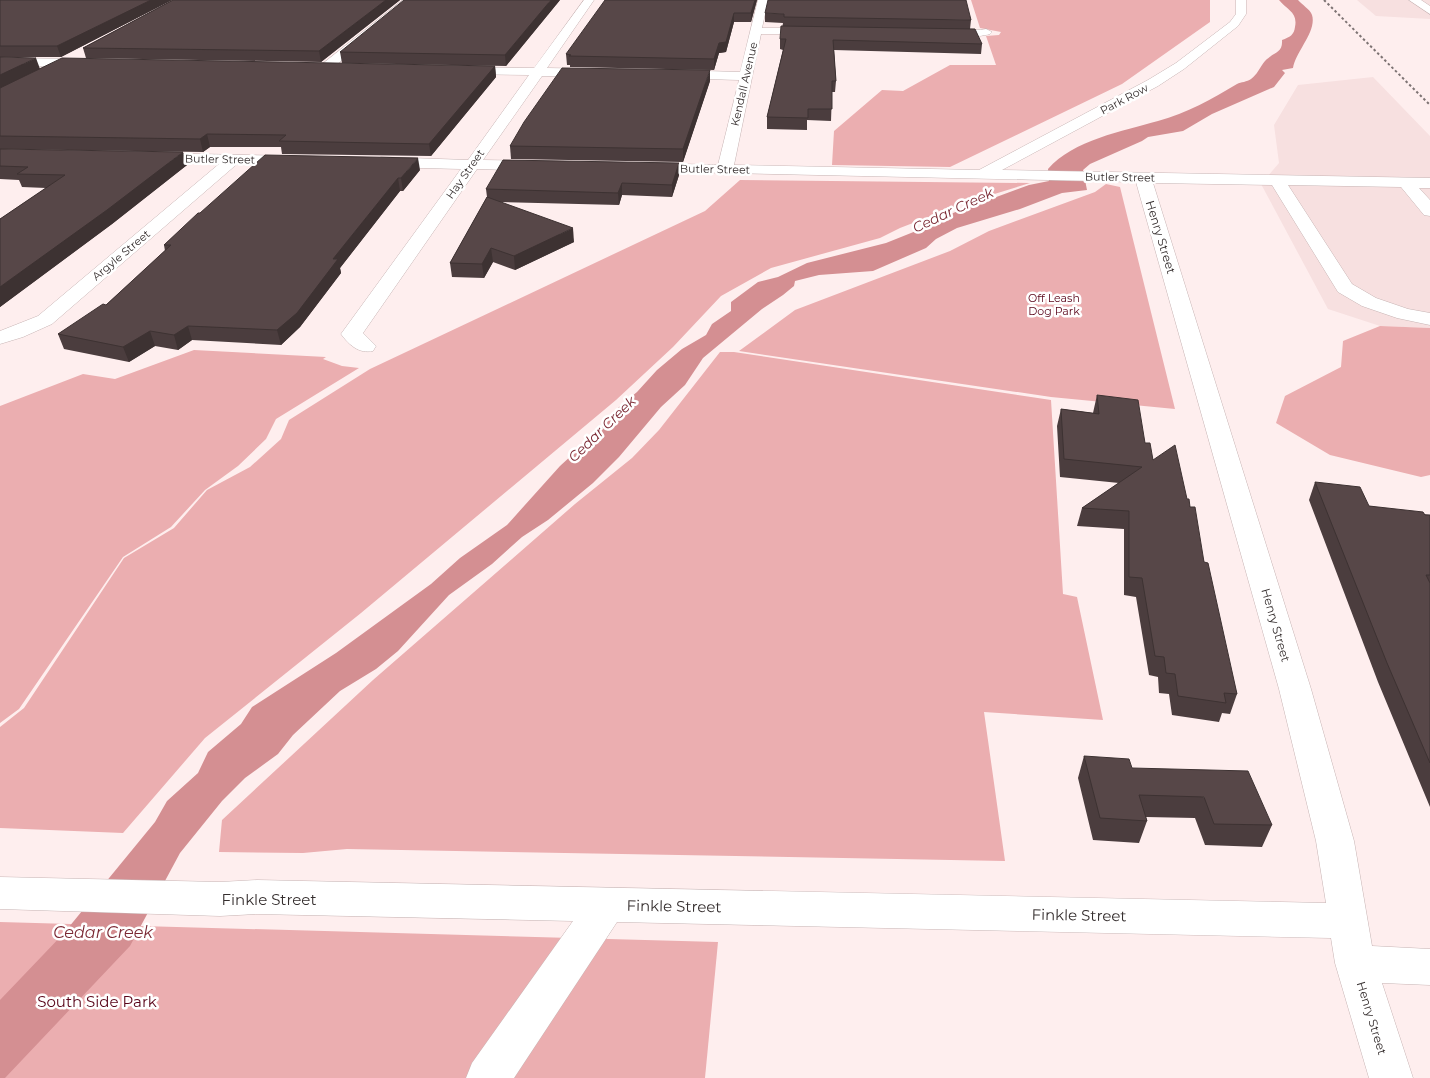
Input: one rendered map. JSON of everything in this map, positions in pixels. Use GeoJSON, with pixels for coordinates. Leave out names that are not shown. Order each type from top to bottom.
{"type":"FeatureCollection","features":[{"type":"Feature","properties":{"kind":"street"},"geometry":{"type":"LineString","coordinates":[[346,68],[320,68],[409,0]]}},
{"type":"Feature","properties":{"kind":"street","name":"Hay Street"},"geometry":{"type":"LineString","coordinates":[[365,346],[352,334],[588,0]]}},
{"type":"Feature","properties":{"kind":"street","name":"Kendall Avenue"},"geometry":{"type":"LineString","coordinates":[[725,169],[763,0]]}},
{"type":"Feature","properties":{"kind":"street","name":"Park Row"},"geometry":{"type":"LineString","coordinates":[[984,173],[1153,83],[1180,66],[1234,24],[1241,14],[1241,0]]}},
{"type":"Feature","properties":{"kind":"street"},"geometry":{"type":"LineString","coordinates":[[1414,0],[1430,12]]}},
{"type":"Feature","properties":{"kind":"street"},"geometry":{"type":"LineString","coordinates":[[756,30],[830,32]]}},
{"type":"Feature","properties":{"kind":"street"},"geometry":{"type":"LineString","coordinates":[[924,33],[978,34],[986,32]]}},
{"type":"Feature","properties":{"kind":"street"},"geometry":{"type":"LineString","coordinates":[[44,73],[82,53]]}},
{"type":"Feature","properties":{"kind":"street"},"geometry":{"type":"LineString","coordinates":[[0,62],[103,64]]}},
{"type":"Feature","properties":{"kind":"street"},"geometry":{"type":"LineString","coordinates":[[444,70],[606,73]]}},
{"type":"Feature","properties":{"kind":"street"},"geometry":{"type":"LineString","coordinates":[[656,74],[745,76]]}},
{"type":"Feature","properties":{"kind":"street","name":"Butler Street"},"geometry":{"type":"LineString","coordinates":[[131,158],[315,161]]}},
{"type":"Feature","properties":{"kind":"street","name":"Argyle Street"},"geometry":{"type":"LineString","coordinates":[[0,338],[45,320],[233,160]]}},
{"type":"Feature","properties":{"kind":"street"},"geometry":{"type":"LineString","coordinates":[[367,162],[553,166]]}},
{"type":"Feature","properties":{"kind":"street","name":"Butler Street"},"geometry":{"type":"LineString","coordinates":[[624,167],[1430,183]]}},
{"type":"Feature","properties":{"kind":"street","name":"Henry Street"},"geometry":{"type":"LineString","coordinates":[[1143,177],[1295,689],[1335,841],[1355,963],[1390,1078]]}},
{"type":"Feature","properties":{"kind":"street"},"geometry":{"type":"LineString","coordinates":[[1277,180],[1345,288],[1368,302],[1404,314],[1430,319]]}},
{"type":"Feature","properties":{"kind":"street"},"geometry":{"type":"LineString","coordinates":[[1405,182],[1430,211]]}},
{"type":"Feature","properties":{"kind":"street","name":"Finkle Street"},"geometry":{"type":"LineString","coordinates":[[10,893],[220,899],[267,898],[607,904],[1347,921]]}},
{"type":"Feature","properties":{"kind":"street"},"geometry":{"type":"LineString","coordinates":[[488,1078],[607,904]]}},
{"type":"Feature","properties":{"kind":"street"},"geometry":{"type":"LineString","coordinates":[[1355,963],[1430,967]]}},
{"type":"Feature","properties":{"kind":"shaded area"},"geometry":{"type":"Polygon","coordinates":[[[1357,0],[1430,0],[1430,19],[1376,16],[1357,0]]]}},
{"type":"Feature","properties":{"kind":"shaded area"},"geometry":{"type":"Polygon","coordinates":[[[1373,77],[1430,136],[1430,328],[1380,326],[1328,309],[1261,184],[1279,163],[1274,125],[1298,85],[1373,77]]]}},
{"type":"Feature","properties":{"kind":"green space"},"geometry":{"type":"Polygon","coordinates":[[[971,0],[1210,0],[1210,22],[1122,84],[950,167],[832,165],[834,131],[882,90],[903,91],[950,65],[996,65],[986,36],[999,35],[1001,32],[980,28],[971,0]]]}},
{"type":"Feature","properties":{"kind":"green space"},"geometry":{"type":"Polygon","coordinates":[[[740,180],[1030,183],[962,204],[900,228],[880,238],[771,268],[721,296],[673,347],[616,400],[361,613],[205,738],[123,833],[0,828],[0,727],[24,708],[124,558],[174,528],[207,490],[250,467],[281,439],[289,420],[370,369],[705,211],[740,180]]]}},
{"type":"Feature","properties":{"kind":"green space","name":"Off Leash Dog Park"},"geometry":{"type":"Polygon","coordinates":[[[1106,184],[1120,187],[1175,409],[1051,397],[739,351],[795,310],[950,251],[989,231],[1095,192],[1106,184]]]}},
{"type":"Feature","properties":{"kind":"green space"},"geometry":{"type":"Polygon","coordinates":[[[1380,326],[1430,328],[1430,475],[1421,477],[1330,455],[1276,423],[1285,396],[1341,367],[1343,341],[1380,326]]]}},
{"type":"Feature","properties":{"kind":"green space"},"geometry":{"type":"Polygon","coordinates":[[[194,350],[326,357],[323,359],[342,366],[359,368],[276,419],[266,439],[238,466],[205,490],[171,527],[123,557],[19,709],[0,723],[0,406],[83,374],[115,379],[194,350]]]}},
{"type":"Feature","properties":{"kind":"green space"},"geometry":{"type":"Polygon","coordinates":[[[720,352],[734,352],[1051,400],[1063,594],[1077,597],[1103,720],[984,712],[1005,861],[347,849],[303,853],[219,852],[222,820],[373,680],[575,504],[632,458],[659,430],[720,352]]]}},
{"type":"Feature","properties":{"kind":"green space","name":"South Side Park"},"geometry":{"type":"Polygon","coordinates":[[[0,922],[718,942],[705,1078],[0,1078],[0,922]]]}},
{"type":"Feature","properties":{"kind":"water","name":"Cedar Creek"},"geometry":{"type":"Polygon","coordinates":[[[1279,0],[1298,0],[1311,13],[1313,21],[1312,28],[1293,68],[1282,70],[1285,73],[1274,87],[1212,114],[1183,131],[1148,137],[1090,164],[1083,170],[1087,190],[1062,193],[1020,209],[957,228],[936,239],[926,248],[873,271],[819,275],[795,281],[794,286],[762,309],[703,358],[685,385],[661,407],[619,457],[593,483],[548,520],[522,537],[492,564],[449,595],[398,651],[376,669],[340,691],[293,735],[278,754],[245,778],[222,801],[180,853],[130,946],[5,1078],[0,1078],[0,1000],[64,933],[155,822],[167,801],[198,773],[208,752],[241,724],[252,707],[336,653],[431,584],[460,558],[507,525],[560,466],[596,433],[619,407],[637,392],[657,370],[682,349],[706,335],[712,324],[731,311],[731,302],[758,282],[778,277],[807,263],[886,243],[936,223],[953,213],[1029,185],[1049,181],[1048,169],[1058,159],[1071,151],[1099,138],[1179,114],[1237,84],[1249,80],[1268,58],[1281,48],[1282,40],[1294,32],[1295,18],[1279,0]]]}},
{"type":"Feature","properties":{"kind":"building"},"geometry":{"type":"Polygon","coordinates":[[[0,0],[151,0],[57,46],[0,46],[0,0]]]}},
{"type":"Feature","properties":{"kind":"building"},"geometry":{"type":"Polygon","coordinates":[[[173,0],[386,0],[319,51],[83,48],[173,0]]]}},
{"type":"Feature","properties":{"kind":"building"},"geometry":{"type":"Polygon","coordinates":[[[404,0],[551,0],[505,55],[340,52],[404,0]]]}},
{"type":"Feature","properties":{"kind":"building"},"geometry":{"type":"Polygon","coordinates":[[[605,0],[755,0],[751,13],[734,13],[726,42],[719,43],[714,59],[569,56],[571,55],[566,54],[605,0]]]}},
{"type":"Feature","properties":{"kind":"building"},"geometry":{"type":"Polygon","coordinates":[[[768,0],[966,0],[971,20],[784,17],[784,14],[765,13],[768,0]]]}},
{"type":"Feature","properties":{"kind":"building"},"geometry":{"type":"Polygon","coordinates":[[[781,26],[975,29],[982,44],[833,40],[836,81],[832,81],[832,109],[808,109],[808,118],[767,117],[786,39],[780,39],[781,26]]]}},
{"type":"Feature","properties":{"kind":"building"},"geometry":{"type":"Polygon","coordinates":[[[0,57],[36,58],[0,75],[0,57]]]}},
{"type":"Feature","properties":{"kind":"building"},"geometry":{"type":"Polygon","coordinates":[[[62,58],[495,66],[429,144],[279,141],[286,135],[207,134],[200,139],[0,136],[0,88],[62,58]]]}},
{"type":"Feature","properties":{"kind":"building"},"geometry":{"type":"Polygon","coordinates":[[[562,68],[710,70],[683,149],[510,146],[524,122],[562,68]]]}},
{"type":"Feature","properties":{"kind":"building"},"geometry":{"type":"Polygon","coordinates":[[[0,149],[183,152],[107,210],[0,287],[0,219],[65,175],[17,174],[28,167],[0,166],[0,149]]]}},
{"type":"Feature","properties":{"kind":"building"},"geometry":{"type":"Polygon","coordinates":[[[265,155],[418,158],[401,178],[398,178],[333,259],[338,259],[297,313],[277,330],[188,326],[174,335],[150,331],[123,347],[58,334],[103,304],[106,305],[171,245],[164,245],[265,155]]]}},
{"type":"Feature","properties":{"kind":"building"},"geometry":{"type":"Polygon","coordinates":[[[503,160],[679,163],[672,185],[622,183],[618,193],[486,189],[503,160]]]}},
{"type":"Feature","properties":{"kind":"building"},"geometry":{"type":"Polygon","coordinates":[[[487,197],[573,228],[514,256],[491,248],[482,264],[450,263],[487,197]]]}},
{"type":"Feature","properties":{"kind":"building"},"geometry":{"type":"Polygon","coordinates":[[[1097,395],[1138,400],[1145,443],[1150,443],[1153,460],[1175,445],[1187,499],[1189,499],[1190,507],[1195,507],[1204,562],[1208,563],[1237,694],[1224,693],[1226,703],[1178,696],[1175,674],[1166,673],[1164,657],[1155,656],[1142,578],[1129,577],[1129,511],[1082,508],[1142,467],[1064,459],[1061,409],[1099,414],[1097,395]]]}},
{"type":"Feature","properties":{"kind":"building"},"geometry":{"type":"Polygon","coordinates":[[[1315,482],[1360,487],[1369,506],[1423,512],[1425,515],[1430,515],[1430,575],[1426,575],[1430,583],[1430,763],[1387,663],[1315,482]]]}},
{"type":"Feature","properties":{"kind":"building"},"geometry":{"type":"Polygon","coordinates":[[[1084,756],[1129,759],[1132,768],[1248,771],[1272,825],[1214,824],[1204,797],[1139,795],[1147,821],[1100,818],[1084,756]]]}},
{"type":"Feature","properties":{"kind":"railway"},"geometry":{"type":"LineString","coordinates":[[1324,0],[1430,105]]}}]}
